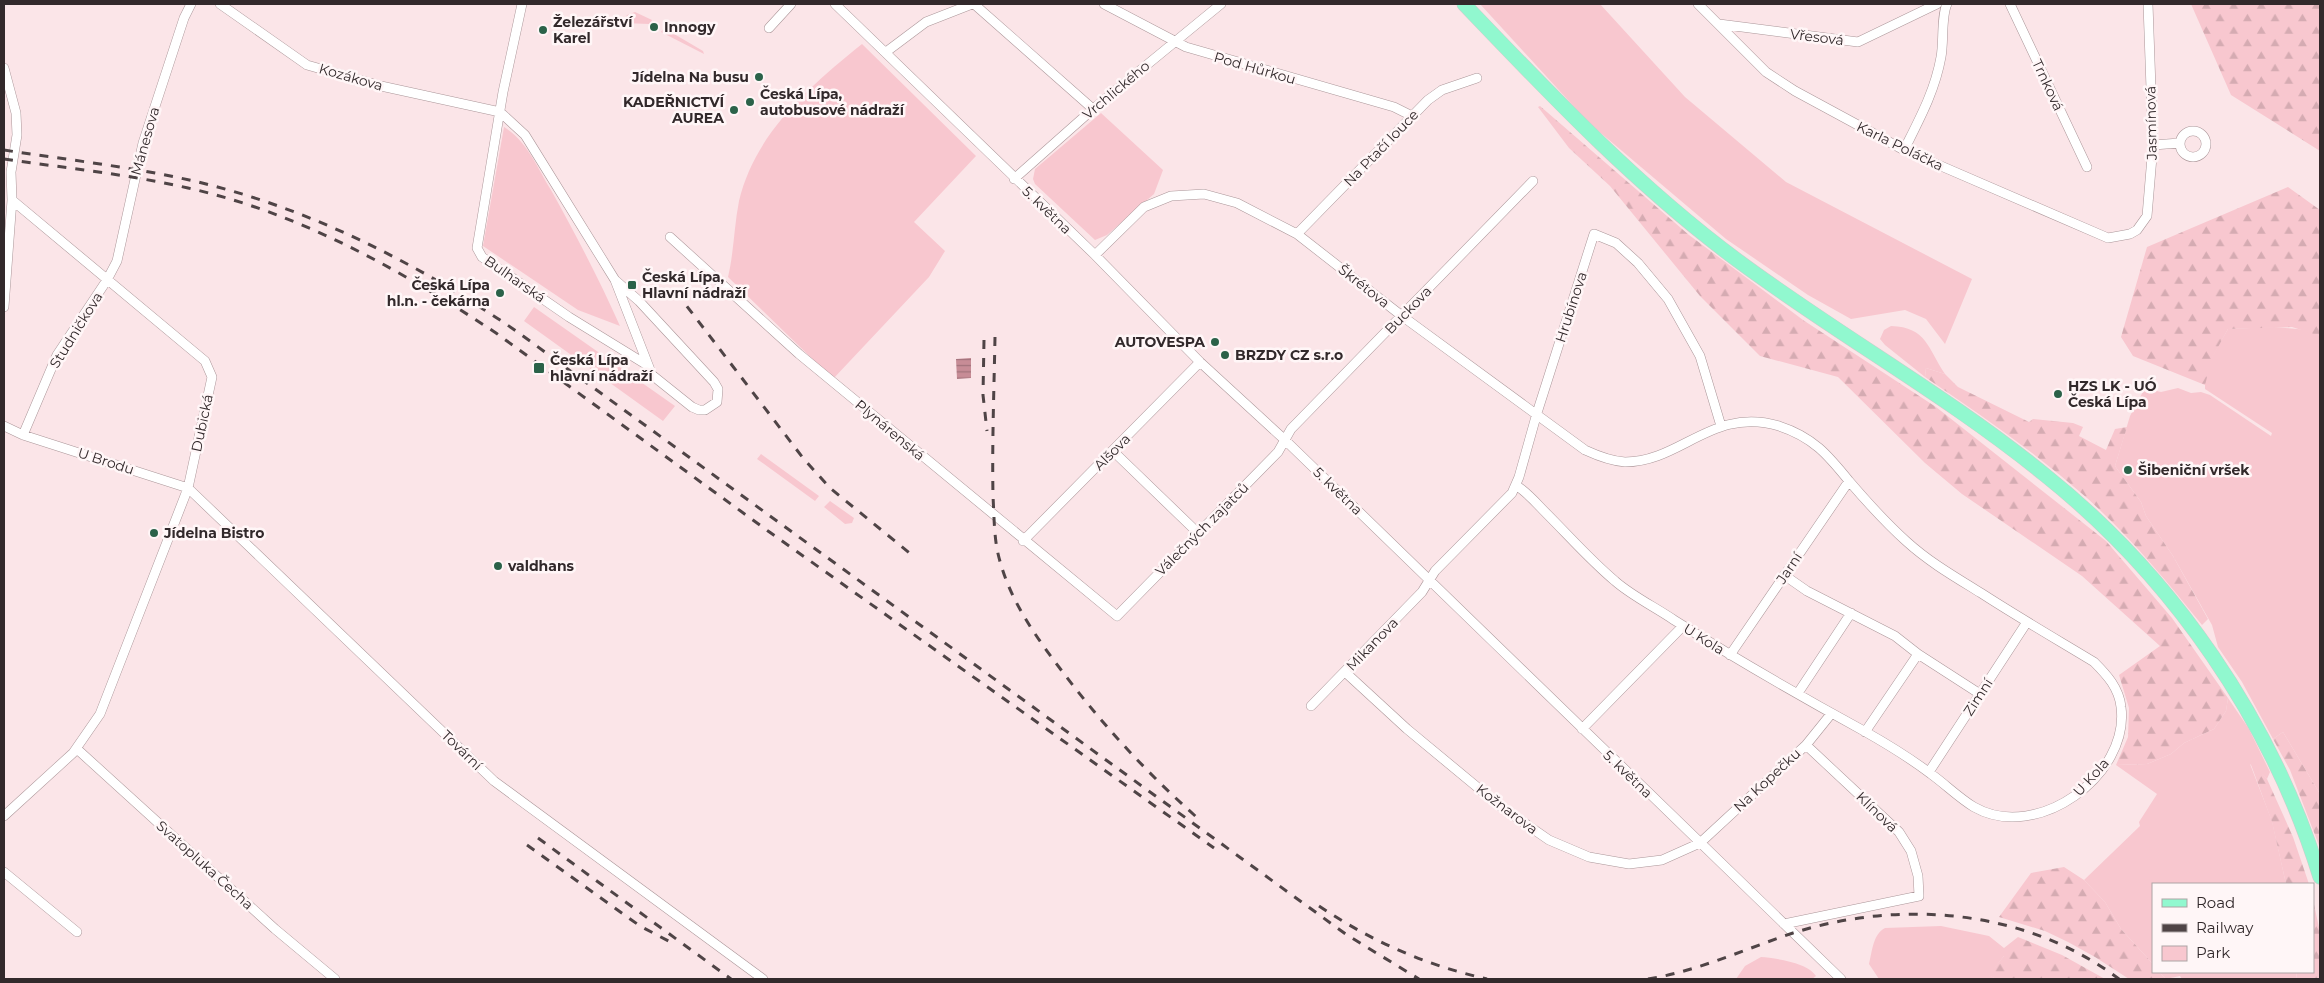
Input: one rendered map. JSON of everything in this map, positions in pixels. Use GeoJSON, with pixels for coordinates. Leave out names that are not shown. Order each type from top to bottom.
{"type":"FeatureCollection","features":[{"type":"Feature","properties":{"kind":"main road"},"geometry":{"type":"LineString","coordinates":[[1464,4],[1580,125],[1692,225],[1755,272],[2002,442],[2046,476],[2116,539],[2163,591],[2190,625],[2249,714],[2282,779],[2320,877]]}},
{"type":"Feature","properties":{"kind":"street","name":"Mánesova"},"geometry":{"type":"LineString","coordinates":[[107,280],[117,261],[143,143],[184,18],[191,4]]}},
{"type":"Feature","properties":{"kind":"street","name":"Kozákova"},"geometry":{"type":"LineString","coordinates":[[220,4],[307,65],[381,86],[500,112]]}},
{"type":"Feature","properties":{"kind":"street","name":"Bulharská"},"geometry":{"type":"LineString","coordinates":[[522,4],[500,112],[478,248],[482,257],[569,317],[647,365]]}},
{"type":"Feature","properties":{"kind":"street"},"geometry":{"type":"LineString","coordinates":[[769,28],[790,4]]}},
{"type":"Feature","properties":{"kind":"street","name":"5. května"},"geometry":{"type":"LineString","coordinates":[[835,4],[1095,256],[1200,362],[1286,441],[1841,979]]}},
{"type":"Feature","properties":{"kind":"street"},"geometry":{"type":"LineString","coordinates":[[886,52],[926,22],[973,4],[1094,109]]}},
{"type":"Feature","properties":{"kind":"street","name":"Pod Hůrkou"},"geometry":{"type":"LineString","coordinates":[[1104,4],[1174,41],[1243,65],[1394,107],[1412,116]]}},
{"type":"Feature","properties":{"kind":"street","name":"Vrchlického"},"geometry":{"type":"LineString","coordinates":[[1014,179],[1174,41],[1221,4]]}},
{"type":"Feature","properties":{"kind":"street","name":"Karla Poláčka"},"geometry":{"type":"LineString","coordinates":[[1698,4],[1706,7],[1719,24],[1773,77],[1795,91],[1904,150],[2108,238],[2130,234]]}},
{"type":"Feature","properties":{"kind":"street","name":"Vřesová"},"geometry":{"type":"LineString","coordinates":[[1719,24],[1858,42],[1937,4]]}},
{"type":"Feature","properties":{"kind":"street"},"geometry":{"type":"LineString","coordinates":[[1904,150],[1927,104],[1936,78],[1943,43],[1947,4]]}},
{"type":"Feature","properties":{"kind":"street","name":"Trnková"},"geometry":{"type":"LineString","coordinates":[[2010,4],[2087,167]]}},
{"type":"Feature","properties":{"kind":"street","name":"Jasmínová"},"geometry":{"type":"LineString","coordinates":[[2130,234],[2138,230],[2147,216],[2153,145],[2148,4]]}},
{"type":"Feature","properties":{"kind":"street"},"geometry":{"type":"LineString","coordinates":[[4,68],[16,113],[18,135],[11,172],[12,200],[4,307]]}},
{"type":"Feature","properties":{"kind":"street","name":"Na Ptačí louce"},"geometry":{"type":"LineString","coordinates":[[1297,234],[1412,116],[1442,90],[1477,78]]}},
{"type":"Feature","properties":{"kind":"street","name":"Bulharská"},"geometry":{"type":"LineString","coordinates":[[500,112],[525,135],[615,280],[647,365],[661,384],[692,407],[705,410],[717,402],[718,389],[714,382],[639,302],[615,280]]}},
{"type":"Feature","properties":{"kind":"street"},"geometry":{"type":"LineString","coordinates":[[2153,145],[2180,143]]}},
{"type":"Feature","properties":{"kind":"street","name":"Buckova"},"geometry":{"type":"LineString","coordinates":[[1286,441],[1291,429],[1533,181]]}},
{"type":"Feature","properties":{"kind":"street","name":"Škrétova"},"geometry":{"type":"LineString","coordinates":[[1095,256],[1144,207],[1171,196],[1204,194],[1237,202],[1297,234],[1402,316],[1585,450],[1601,458],[1625,462]]}},
{"type":"Feature","properties":{"kind":"street","name":"Dubická"},"geometry":{"type":"LineString","coordinates":[[4,816],[76,749],[100,714],[188,488],[212,377],[205,361],[12,200]]}},
{"type":"Feature","properties":{"kind":"street","name":"Hrubínova"},"geometry":{"type":"LineString","coordinates":[[1429,580],[1435,571],[1517,486],[1537,413],[1594,234],[1616,243],[1638,263],[1668,299],[1700,356],[1721,426]]}},
{"type":"Feature","properties":{"kind":"street","name":"Plynárenská"},"geometry":{"type":"LineString","coordinates":[[670,237],[799,354],[1023,541],[1117,616]]}},
{"type":"Feature","properties":{"kind":"street","name":"Studničkova"},"geometry":{"type":"LineString","coordinates":[[24,435],[57,355],[107,280]]}},
{"type":"Feature","properties":{"kind":"street","name":"Alšova"},"geometry":{"type":"LineString","coordinates":[[1023,541],[1200,362]]}},
{"type":"Feature","properties":{"kind":"street","name":"U Kola"},"geometry":{"type":"LineString","coordinates":[[1517,486],[1615,582],[1730,655],[1865,732],[1929,772],[1974,807],[1989,812],[2018,817],[2037,814],[2059,807],[2082,790],[2109,758],[2119,737],[2122,724],[2121,706],[2116,689],[2107,674],[2094,662],[1940,567],[1907,542],[1849,480],[1835,462],[1816,444],[1797,432],[1759,423],[1721,426],[1652,457],[1625,462]]}},
{"type":"Feature","properties":{"kind":"street","name":"U Brodu"},"geometry":{"type":"LineString","coordinates":[[4,426],[24,435],[188,488]]}},
{"type":"Feature","properties":{"kind":"street","name":"Válečných zajatců"},"geometry":{"type":"LineString","coordinates":[[1117,616],[1278,452],[1286,441]]}},
{"type":"Feature","properties":{"kind":"street"},"geometry":{"type":"LineString","coordinates":[[1113,451],[1198,533]]}},
{"type":"Feature","properties":{"kind":"street","name":"Jarní"},"geometry":{"type":"LineString","coordinates":[[1730,655],[1849,480]]}},
{"type":"Feature","properties":{"kind":"street","name":"Tovární"},"geometry":{"type":"LineString","coordinates":[[188,488],[494,781],[762,979]]}},
{"type":"Feature","properties":{"kind":"street"},"geometry":{"type":"LineString","coordinates":[[1784,575],[1807,591],[1895,636],[1918,654],[1980,694]]}},
{"type":"Feature","properties":{"kind":"street","name":"Mikanova"},"geometry":{"type":"LineString","coordinates":[[1312,706],[1422,592],[1429,580]]}},
{"type":"Feature","properties":{"kind":"street"},"geometry":{"type":"LineString","coordinates":[[1798,693],[1851,613]]}},
{"type":"Feature","properties":{"kind":"street","name":"Zimní"},"geometry":{"type":"LineString","coordinates":[[1929,772],[2027,622]]}},
{"type":"Feature","properties":{"kind":"street"},"geometry":{"type":"LineString","coordinates":[[1582,729],[1683,626]]}},
{"type":"Feature","properties":{"kind":"street"},"geometry":{"type":"LineString","coordinates":[[1865,732],[1918,654]]}},
{"type":"Feature","properties":{"kind":"street","name":"Kožnarova"},"geometry":{"type":"LineString","coordinates":[[1345,672],[1407,729],[1500,806],[1549,840],[1588,857],[1629,864],[1662,860],[1700,842]]}},
{"type":"Feature","properties":{"kind":"street","name":"Na Kopečku"},"geometry":{"type":"LineString","coordinates":[[1700,842],[1806,745],[1831,714]]}},
{"type":"Feature","properties":{"kind":"street","name":"Klínová"},"geometry":{"type":"LineString","coordinates":[[1784,924],[1919,896],[1918,876],[1911,851],[1898,832],[1806,745]]}},
{"type":"Feature","properties":{"kind":"street","name":"Svatopluka Čecha"},"geometry":{"type":"LineString","coordinates":[[76,749],[275,929],[335,979]]}},
{"type":"Feature","properties":{"kind":"street"},"geometry":{"type":"LineString","coordinates":[[4,872],[77,932]]}},
{"type":"Feature","properties":{"kind":"green space"},"geometry":{"type":"Polygon","coordinates":[[[1480,4],[1600,4],[1685,97],[1786,182],[1972,279],[1945,344],[1926,319],[1905,310],[1851,319],[1808,295],[1726,239],[1589,123],[1480,4]]]}},
{"type":"Feature","properties":{"kind":"green space"},"geometry":{"type":"Polygon","coordinates":[[[2191,4],[2320,4],[2320,151],[2231,95],[2191,4]]]}},
{"type":"Feature","properties":{"kind":"green space"},"geometry":{"type":"Polygon","coordinates":[[[635,12],[652,20],[650,24],[621,23],[627,15],[635,12]]]}},
{"type":"Feature","properties":{"kind":"green space"},"geometry":{"type":"Polygon","coordinates":[[[664,28],[703,51],[704,54],[661,32],[664,28]]]}},
{"type":"Feature","properties":{"kind":"green space"},"geometry":{"type":"Polygon","coordinates":[[[862,44],[976,156],[914,222],[945,251],[929,277],[833,379],[728,277],[739,201],[747,176],[758,154],[771,133],[804,94],[862,44]]]}},
{"type":"Feature","properties":{"kind":"green space"},"geometry":{"type":"Polygon","coordinates":[[[1540,106],[1689,235],[1803,320],[1936,407],[2106,541],[2172,618],[2228,698],[2226,711],[2214,729],[2184,743],[2171,754],[2147,764],[2116,765],[2128,737],[2129,708],[2119,675],[2160,646],[2082,576],[1962,494],[1925,463],[1838,377],[1760,356],[1700,296],[1610,186],[1569,148],[1538,107],[1540,106]]]}},
{"type":"Feature","properties":{"kind":"green space"},"geometry":{"type":"Polygon","coordinates":[[[1101,113],[1163,170],[1154,194],[1107,235],[1095,240],[1035,184],[1033,179],[1035,169],[1101,113]]]}},
{"type":"Feature","properties":{"kind":"green space"},"geometry":{"type":"Polygon","coordinates":[[[504,127],[519,140],[536,164],[587,257],[620,326],[578,310],[483,246],[504,127]]]}},
{"type":"Feature","properties":{"kind":"green space"},"geometry":{"type":"Polygon","coordinates":[[[2288,187],[2320,210],[2320,336],[2292,327],[2228,329],[2212,358],[2205,385],[2133,356],[2121,337],[2147,247],[2288,187]]]}},
{"type":"Feature","properties":{"kind":"green space"},"geometry":{"type":"Polygon","coordinates":[[[534,307],[675,406],[663,421],[524,321],[534,307]]]}},
{"type":"Feature","properties":{"kind":"green space"},"geometry":{"type":"Polygon","coordinates":[[[1891,326],[1903,327],[1919,335],[1930,348],[1945,374],[1926,368],[1925,377],[1885,345],[1880,339],[1884,330],[1891,326]]]}},
{"type":"Feature","properties":{"kind":"green space"},"geometry":{"type":"Polygon","coordinates":[[[2274,327],[2308,330],[2320,336],[2320,794],[2283,732],[2273,739],[2242,682],[2218,647],[2212,625],[2173,556],[2146,516],[2141,502],[2115,466],[2130,416],[2145,388],[2161,392],[2178,388],[2191,393],[2201,392],[2210,395],[2271,436],[2272,433],[2205,389],[2205,369],[2228,329],[2274,327]]]}},
{"type":"Feature","properties":{"kind":"green space"},"geometry":{"type":"Polygon","coordinates":[[[1926,368],[1945,374],[1958,387],[2029,422],[2033,419],[2073,423],[2083,427],[2079,436],[2106,450],[2115,429],[2127,427],[2115,466],[2141,502],[2146,516],[2173,556],[2208,619],[2202,625],[2147,559],[2118,528],[2068,481],[1987,420],[1925,377],[1926,368]]]}},
{"type":"Feature","properties":{"kind":"green space"},"geometry":{"type":"Polygon","coordinates":[[[761,454],[819,496],[815,501],[757,459],[761,454]]]}},
{"type":"Feature","properties":{"kind":"green space"},"geometry":{"type":"Polygon","coordinates":[[[830,501],[854,518],[852,523],[845,524],[824,507],[830,501]]]}},
{"type":"Feature","properties":{"kind":"green space"},"geometry":{"type":"Polygon","coordinates":[[[2228,698],[2249,729],[2270,772],[2267,779],[2250,764],[2272,821],[2286,883],[2152,883],[2152,963],[2121,929],[2105,902],[2084,880],[2140,826],[2139,822],[2157,794],[2116,765],[2147,764],[2171,754],[2184,743],[2214,729],[2226,711],[2228,698]]]}},
{"type":"Feature","properties":{"kind":"green space"},"geometry":{"type":"Polygon","coordinates":[[[2283,732],[2320,794],[2320,848],[2290,770],[2273,739],[2283,732]]]}},
{"type":"Feature","properties":{"kind":"green space"},"geometry":{"type":"Polygon","coordinates":[[[2250,762],[2267,779],[2293,837],[2309,883],[2286,883],[2272,822],[2250,762]]]}},
{"type":"Feature","properties":{"kind":"green space"},"geometry":{"type":"Polygon","coordinates":[[[2064,867],[2084,880],[2105,902],[2121,929],[2152,963],[2152,973],[2160,973],[2166,979],[2129,979],[2095,957],[2045,931],[1999,917],[2031,873],[2064,867]]]}},
{"type":"Feature","properties":{"kind":"green space"},"geometry":{"type":"Polygon","coordinates":[[[2314,905],[2320,932],[2320,979],[2296,979],[2297,973],[2314,973],[2314,905]]]}},
{"type":"Feature","properties":{"kind":"green space"},"geometry":{"type":"Polygon","coordinates":[[[1941,926],[1989,936],[2004,948],[2004,956],[1989,975],[1996,979],[1879,979],[1869,964],[1874,944],[1881,931],[1885,928],[1941,926]]]}},
{"type":"Feature","properties":{"kind":"green space"},"geometry":{"type":"Polygon","coordinates":[[[2018,937],[2062,955],[2105,979],[1996,979],[1988,975],[2004,956],[2004,948],[2018,937]]]}},
{"type":"Feature","properties":{"kind":"green space"},"geometry":{"type":"Polygon","coordinates":[[[1761,957],[1783,960],[1799,965],[1812,971],[1816,976],[1812,979],[1736,979],[1745,966],[1761,957]]]}},
{"type":"Feature","properties":{"kind":"green space"},"geometry":{"type":"Polygon","coordinates":[[[2160,973],[2297,973],[2296,979],[2182,979],[2180,976],[2166,979],[2160,973]]]}},
{"type":"Feature","properties":{"kind":"shaded area"},"geometry":{"type":"Polygon","coordinates":[[[971,358],[971,378],[957,379],[956,359],[971,358]]]}},
{"type":"Feature","properties":{"kind":"railway"},"geometry":{"type":"LineString","coordinates":[[4,150],[150,172],[236,192],[311,218],[347,234],[383,251],[453,290],[528,340],[1347,935],[1419,979]]}},
{"type":"Feature","properties":{"kind":"railway"},"geometry":{"type":"LineString","coordinates":[[4,159],[142,179],[188,188],[229,199],[270,212],[310,228],[424,287],[496,333],[768,531],[1214,848]]}},
{"type":"Feature","properties":{"kind":"railway"},"geometry":{"type":"LineString","coordinates":[[676,292],[803,458],[830,488],[912,555]]}},
{"type":"Feature","properties":{"kind":"railway"},"geometry":{"type":"LineString","coordinates":[[995,337],[994,523],[997,549],[1008,584],[1033,631],[1081,695],[1130,752],[1202,822]]}},
{"type":"Feature","properties":{"kind":"railway"},"geometry":{"type":"LineString","coordinates":[[984,340],[983,395],[987,431]]}},
{"type":"Feature","properties":{"kind":"railway"},"geometry":{"type":"LineString","coordinates":[[538,838],[731,979]]}},
{"type":"Feature","properties":{"kind":"railway"},"geometry":{"type":"LineString","coordinates":[[527,845],[640,926],[676,945]]}},
{"type":"Feature","properties":{"kind":"railway"},"geometry":{"type":"LineString","coordinates":[[1319,906],[1358,930],[1399,950],[1442,967],[1487,979]]}},
{"type":"Feature","properties":{"kind":"railway"},"geometry":{"type":"LineString","coordinates":[[1648,979],[1685,971],[1793,933],[1834,922],[1876,916],[1919,914],[1962,917],[2003,925],[2044,938],[2083,956],[2119,979]]}},
{"type":"Feature","properties":{"kind":"place","name":"Innogy"},"geometry":{"type":"Point","coordinates":[654,27]}},
{"type":"Feature","properties":{"kind":"place","name":"Železářství Karel"},"geometry":{"type":"Point","coordinates":[543,30]}},
{"type":"Feature","properties":{"kind":"place","name":"Jídelna Na busu"},"geometry":{"type":"Point","coordinates":[759,77]}},
{"type":"Feature","properties":{"kind":"place","name":"Česká Lípa, autobusové nádraží"},"geometry":{"type":"Point","coordinates":[750,102]}},
{"type":"Feature","properties":{"kind":"place","name":"KADEŘNICTVÍ AUREA"},"geometry":{"type":"Point","coordinates":[734,110]}},
{"type":"Feature","properties":{"kind":"place","name":"Česká Lípa, Hlavní nádraží"},"geometry":{"type":"Point","coordinates":[632,285]}},
{"type":"Feature","properties":{"kind":"place","name":"Česká Lípa hl.n. - čekárna"},"geometry":{"type":"Point","coordinates":[500,293]}},
{"type":"Feature","properties":{"kind":"place","name":"AUTOVESPA"},"geometry":{"type":"Point","coordinates":[1215,342]}},
{"type":"Feature","properties":{"kind":"place","name":"BRZDY CZ s.r.o"},"geometry":{"type":"Point","coordinates":[1225,355]}},
{"type":"Feature","properties":{"kind":"place","name":"Česká Lípa hlavní nádraží"},"geometry":{"type":"Point","coordinates":[539,368]}},
{"type":"Feature","properties":{"kind":"place","name":"HZS LK - UÓ Česká Lípa"},"geometry":{"type":"Point","coordinates":[2058,394]}},
{"type":"Feature","properties":{"kind":"place","name":"Šibeniční vršek"},"geometry":{"type":"Point","coordinates":[2128,470]}},
{"type":"Feature","properties":{"kind":"place","name":"Jídelna Bistro"},"geometry":{"type":"Point","coordinates":[154,533]}},
{"type":"Feature","properties":{"kind":"place","name":"valdhans"},"geometry":{"type":"Point","coordinates":[498,566]}}]}
